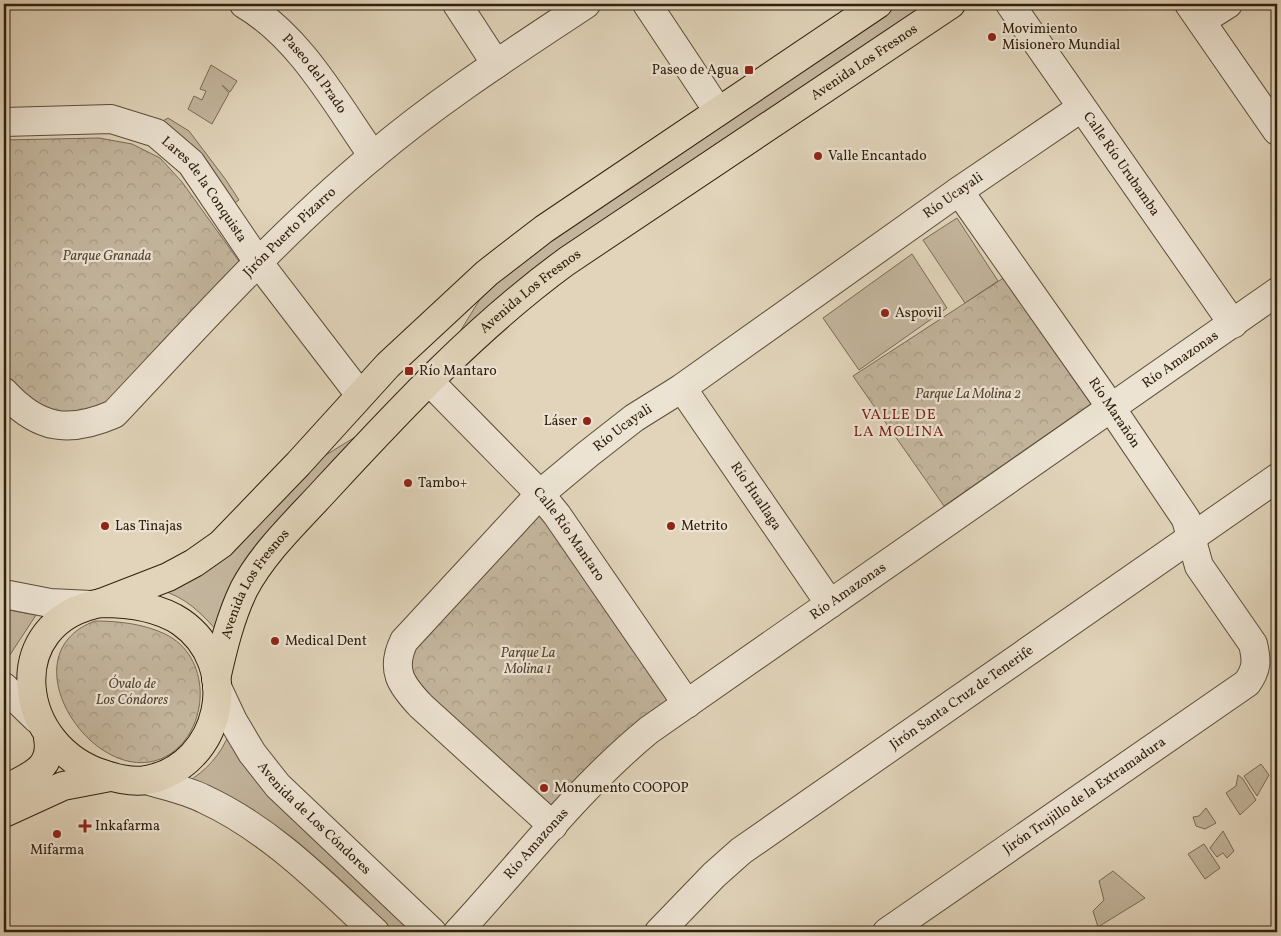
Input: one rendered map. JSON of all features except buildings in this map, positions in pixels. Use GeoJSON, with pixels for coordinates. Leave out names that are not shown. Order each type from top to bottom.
{"type":"FeatureCollection","features":[{"type":"Feature","properties":{"kind":"main road"},"geometry":{"type":"LineString","coordinates":[[4,790],[42,767],[49,758],[42,729],[27,686],[28,668],[38,639],[60,617],[75,609],[96,604],[168,577],[194,563],[221,544],[433,320],[487,273],[544,229],[878,4]]}},
{"type":"Feature","properties":{"kind":"main road","name":"Avenida Los Fresnos"},"geometry":{"type":"LineString","coordinates":[[217,683],[231,617],[245,588],[259,566],[327,488],[429,381],[499,313],[567,261],[951,4]]}},
{"type":"Feature","properties":{"kind":"main road"},"geometry":{"type":"LineString","coordinates":[[42,729],[64,753],[82,766],[112,777],[146,780],[173,770],[188,760],[200,748],[210,733],[216,715],[217,683],[203,645],[180,622],[136,606],[96,604]]}},
{"type":"Feature","properties":{"kind":"main road"},"geometry":{"type":"LineString","coordinates":[[4,813],[63,786],[112,777]]}},
{"type":"Feature","properties":{"kind":"street","name":"Paseo del Prado"},"geometry":{"type":"LineString","coordinates":[[244,4],[271,24],[307,62],[372,156]]}},
{"type":"Feature","properties":{"kind":"street"},"geometry":{"type":"LineString","coordinates":[[457,4],[496,64]]}},
{"type":"Feature","properties":{"kind":"street","name":"Jirón Puerto Pizarro"},"geometry":{"type":"LineString","coordinates":[[4,392],[16,406],[40,421],[70,427],[93,423],[114,414],[258,262],[372,156],[496,64],[586,4]]}},
{"type":"Feature","properties":{"kind":"street"},"geometry":{"type":"LineString","coordinates":[[647,4],[718,111]]}},
{"type":"Feature","properties":{"kind":"street","name":"Calle Río Urubamba"},"geometry":{"type":"LineString","coordinates":[[1010,4],[1232,324]]}},
{"type":"Feature","properties":{"kind":"street"},"geometry":{"type":"LineString","coordinates":[[1228,4],[1195,13],[1277,132]]}},
{"type":"Feature","properties":{"kind":"street","name":"Río Ucayali"},"geometry":{"type":"LineString","coordinates":[[553,826],[421,706],[406,690],[399,676],[398,653],[413,628],[540,494],[634,418],[682,388],[959,191],[1081,108]]}},
{"type":"Feature","properties":{"kind":"street","name":"Lares de la Conquista"},"geometry":{"type":"LineString","coordinates":[[4,122],[111,119],[156,133],[191,163],[258,262],[360,395]]}},
{"type":"Feature","properties":{"kind":"street","name":"Río Marañón"},"geometry":{"type":"LineString","coordinates":[[959,191],[1186,519],[1199,566],[1253,644]]}},
{"type":"Feature","properties":{"kind":"street","name":"Río Amazonas"},"geometry":{"type":"LineString","coordinates":[[458,932],[613,760],[649,730],[1277,292]]}},
{"type":"Feature","properties":{"kind":"street","name":"Calle Río Mantaro"},"geometry":{"type":"LineString","coordinates":[[429,381],[540,494],[616,598],[687,704]]}},
{"type":"Feature","properties":{"kind":"street","name":"Río Huallaga"},"geometry":{"type":"LineString","coordinates":[[682,388],[830,604]]}},
{"type":"Feature","properties":{"kind":"street","name":"Jirón Santa Cruz de Tenerife"},"geometry":{"type":"LineString","coordinates":[[661,931],[714,875],[741,852],[1277,478]]}},
{"type":"Feature","properties":{"kind":"street"},"geometry":{"type":"LineString","coordinates":[[4,594],[50,602],[96,604]]}},
{"type":"Feature","properties":{"kind":"street","name":"Jirón Trujillo de la Extramadura"},"geometry":{"type":"LineString","coordinates":[[887,932],[1247,683],[1255,671],[1257,659],[1253,644]]}},
{"type":"Feature","properties":{"kind":"street","name":"Avenida de Los Cóndores"},"geometry":{"type":"LineString","coordinates":[[217,683],[233,721],[252,753],[278,786],[432,932]]}},
{"type":"Feature","properties":{"kind":"street"},"geometry":{"type":"LineString","coordinates":[[4,687],[42,729]]}},
{"type":"Feature","properties":{"kind":"street"},"geometry":{"type":"LineString","coordinates":[[146,780],[203,798],[254,826],[296,860],[375,932]]}},
{"type":"Feature","properties":{"kind":"green space"},"geometry":{"type":"Polygon","coordinates":[[[895,4],[933,4],[454,341],[492,280],[722,118],[895,4]]]}},
{"type":"Feature","properties":{"kind":"green space"},"geometry":{"type":"Polygon","coordinates":[[[211,65],[237,81],[230,92],[222,85],[229,93],[212,124],[188,109],[194,96],[202,100],[206,91],[200,89],[211,65]]]}},
{"type":"Feature","properties":{"kind":"green space"},"geometry":{"type":"Polygon","coordinates":[[[168,118],[189,131],[239,200],[232,205],[161,122],[168,118]]]}},
{"type":"Feature","properties":{"kind":"green space","name":"Parque Granada"},"geometry":{"type":"Polygon","coordinates":[[[99,138],[132,144],[160,158],[182,182],[241,264],[114,402],[79,414],[52,411],[29,403],[4,381],[4,140],[99,138]]]}},
{"type":"Feature","properties":{"kind":"green space","name":"Aspovil"},"geometry":{"type":"Polygon","coordinates":[[[957,218],[998,281],[965,303],[923,240],[957,218]]]}},
{"type":"Feature","properties":{"kind":"green space","name":"Aspovil"},"geometry":{"type":"Polygon","coordinates":[[[912,254],[947,308],[859,370],[823,318],[912,254]]]}},
{"type":"Feature","properties":{"kind":"green space","name":"Parque La Molina 2"},"geometry":{"type":"Polygon","coordinates":[[[1005,277],[1092,403],[944,506],[853,376],[1005,277]]]}},
{"type":"Feature","properties":{"kind":"green space"},"geometry":{"type":"Polygon","coordinates":[[[373,426],[219,633],[199,612],[185,601],[160,590],[308,466],[373,426]]]}},
{"type":"Feature","properties":{"kind":"green space","name":"Parque La Molina 1"},"geometry":{"type":"Polygon","coordinates":[[[540,514],[669,698],[667,706],[551,809],[410,681],[407,652],[420,633],[540,514]]]}},
{"type":"Feature","properties":{"kind":"green space"},"geometry":{"type":"Polygon","coordinates":[[[4,609],[36,615],[4,664],[4,609]]]}},
{"type":"Feature","properties":{"kind":"green space","name":"Óvalo de Los Cóndores"},"geometry":{"type":"Polygon","coordinates":[[[95,621],[131,624],[165,634],[180,644],[191,658],[198,674],[199,708],[194,725],[185,740],[173,752],[146,762],[118,758],[93,742],[72,719],[59,691],[57,663],[68,639],[95,621]]]}},
{"type":"Feature","properties":{"kind":"green space"},"geometry":{"type":"Polygon","coordinates":[[[230,732],[419,932],[389,932],[316,864],[186,783],[212,762],[230,732]]]}},
{"type":"Feature","properties":{"kind":"green space"},"geometry":{"type":"Polygon","coordinates":[[[1261,764],[1269,775],[1257,796],[1244,776],[1261,764]]]}},
{"type":"Feature","properties":{"kind":"green space"},"geometry":{"type":"Polygon","coordinates":[[[1238,775],[1243,779],[1256,800],[1240,815],[1226,793],[1236,786],[1238,775]]]}},
{"type":"Feature","properties":{"kind":"green space"},"geometry":{"type":"Polygon","coordinates":[[[1206,808],[1216,823],[1205,829],[1196,826],[1193,817],[1199,816],[1206,808]]]}},
{"type":"Feature","properties":{"kind":"green space"},"geometry":{"type":"Polygon","coordinates":[[[1223,831],[1234,851],[1227,858],[1223,853],[1217,857],[1210,848],[1223,831]]]}},
{"type":"Feature","properties":{"kind":"green space"},"geometry":{"type":"Polygon","coordinates":[[[1204,844],[1220,868],[1205,879],[1188,854],[1204,844]]]}},
{"type":"Feature","properties":{"kind":"green space"},"geometry":{"type":"Polygon","coordinates":[[[1113,871],[1145,898],[1098,927],[1093,911],[1104,900],[1099,881],[1113,871]]]}},
{"type":"Feature","properties":{"kind":"place","name":"Movimiento Misionero Mundial"},"geometry":{"type":"Point","coordinates":[992,37]}},
{"type":"Feature","properties":{"kind":"place","name":"Paseo de Agua"},"geometry":{"type":"Point","coordinates":[749,70]}},
{"type":"Feature","properties":{"kind":"place","name":"Valle Encantado"},"geometry":{"type":"Point","coordinates":[818,156]}},
{"type":"Feature","properties":{"kind":"place","name":"Aspovil"},"geometry":{"type":"Point","coordinates":[885,313]}},
{"type":"Feature","properties":{"kind":"place","name":"Río Mantaro"},"geometry":{"type":"Point","coordinates":[409,371]}},
{"type":"Feature","properties":{"kind":"place","name":"Láser"},"geometry":{"type":"Point","coordinates":[587,421]}},
{"type":"Feature","properties":{"kind":"place","name":"Tambo+"},"geometry":{"type":"Point","coordinates":[408,483]}},
{"type":"Feature","properties":{"kind":"place","name":"Las Tinajas"},"geometry":{"type":"Point","coordinates":[105,526]}},
{"type":"Feature","properties":{"kind":"place","name":"Metrito"},"geometry":{"type":"Point","coordinates":[671,526]}},
{"type":"Feature","properties":{"kind":"place","name":"Medical Dent"},"geometry":{"type":"Point","coordinates":[275,641]}},
{"type":"Feature","properties":{"kind":"place","name":"Monumento COOPOP"},"geometry":{"type":"Point","coordinates":[544,788]}},
{"type":"Feature","properties":{"kind":"place","name":"Inkafarma"},"geometry":{"type":"Point","coordinates":[85,826]}},
{"type":"Feature","properties":{"kind":"place","name":"Mifarma"},"geometry":{"type":"Point","coordinates":[57,834]}},
{"type":"Feature","properties":{"kind":"district","name":"VALLE DE LA MOLINA"},"geometry":{"type":"Point","coordinates":[899,424]}}]}
